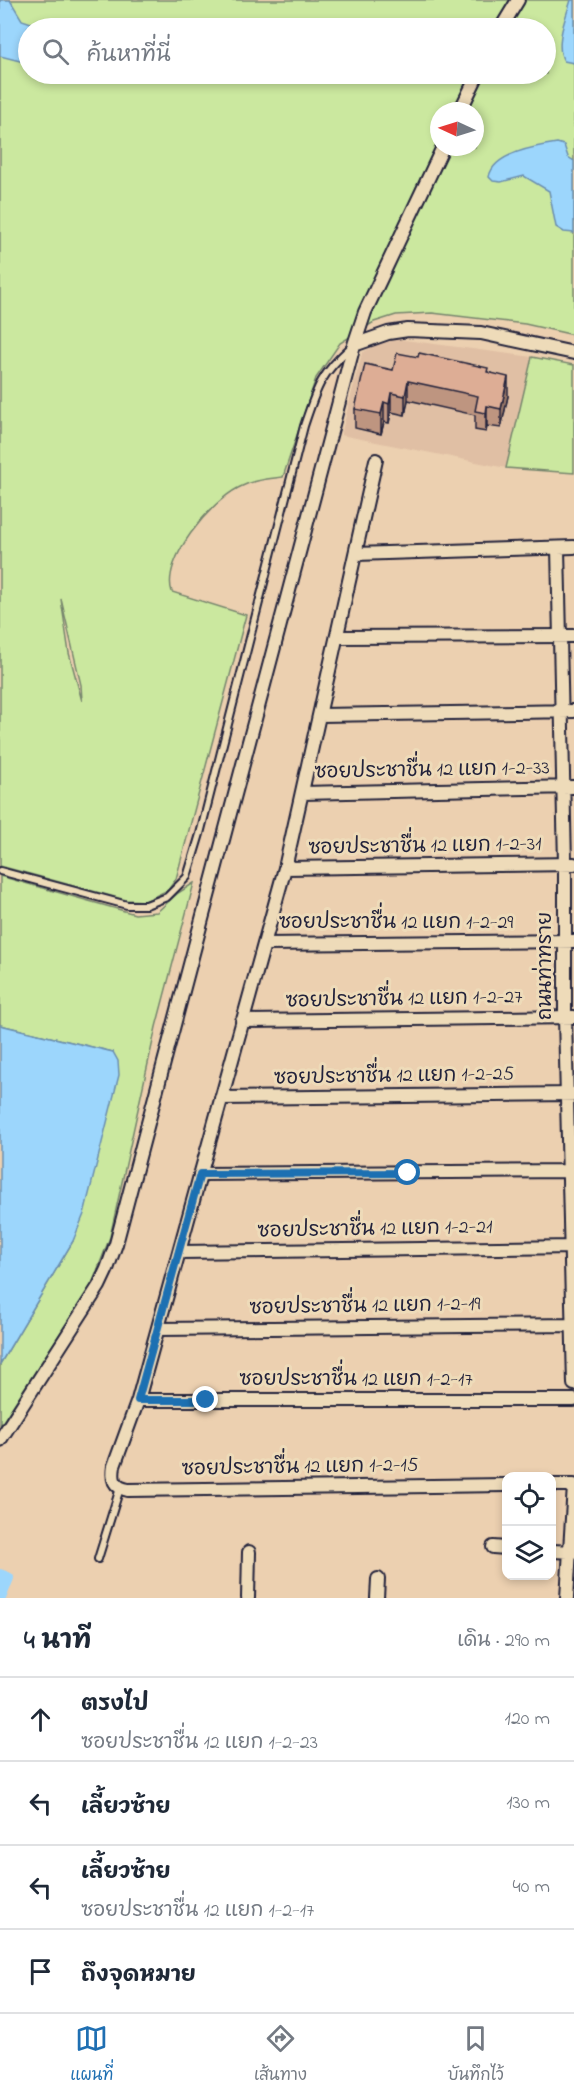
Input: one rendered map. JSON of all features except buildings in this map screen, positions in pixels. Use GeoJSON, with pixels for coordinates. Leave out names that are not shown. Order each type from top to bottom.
{"type":"FeatureCollection","features":[{"type":"Feature","properties":{"kind":"street"},"geometry":{"type":"LineString","coordinates":[[507,18],[518,0]]}},
{"type":"Feature","properties":{"kind":"street"},"geometry":{"type":"LineString","coordinates":[[464,102],[473,84]]}},
{"type":"Feature","properties":{"kind":"street"},"geometry":{"type":"LineString","coordinates":[[0,1440],[99,1286],[116,1244],[354,345],[365,312],[439,156]]}},
{"type":"Feature","properties":{"kind":"street"},"geometry":{"type":"LineString","coordinates":[[354,345],[388,333],[408,330],[481,333],[574,353]]}},
{"type":"Feature","properties":{"kind":"street"},"geometry":{"type":"LineString","coordinates":[[120,1488],[114,1483],[114,1466],[138,1400],[285,868],[376,460]]}},
{"type":"Feature","properties":{"kind":"street"},"geometry":{"type":"LineString","coordinates":[[356,554],[574,547]]}},
{"type":"Feature","properties":{"kind":"street","name":"ถนนท่าทราย"},"geometry":{"type":"LineString","coordinates":[[558,548],[559,636],[568,711],[574,1384]]}},
{"type":"Feature","properties":{"kind":"street"},"geometry":{"type":"LineString","coordinates":[[338,637],[574,636]]}},
{"type":"Feature","properties":{"kind":"street"},"geometry":{"type":"LineString","coordinates":[[320,715],[568,711]]}},
{"type":"Feature","properties":{"kind":"street","name":"ซอยประชาชื่น 12 แยก 1-2-33"},"geometry":{"type":"LineString","coordinates":[[302,793],[569,788]]}},
{"type":"Feature","properties":{"kind":"street","name":"ซอยประชาชื่น 12 แยก 1-2-31"},"geometry":{"type":"LineString","coordinates":[[285,868],[569,864]]}},
{"type":"Feature","properties":{"kind":"street","name":"ซอยประชาชื่น 12 แยก 1-2-29"},"geometry":{"type":"LineString","coordinates":[[264,944],[569,942]]}},
{"type":"Feature","properties":{"kind":"street","name":"ซอยประชาชื่น 12 แยก 1-2-27"},"geometry":{"type":"LineString","coordinates":[[242,1021],[570,1017]]}},
{"type":"Feature","properties":{"kind":"street","name":"ซอยประชาชื่น 12 แยก 1-2-25"},"geometry":{"type":"LineString","coordinates":[[221,1098],[571,1094]]}},
{"type":"Feature","properties":{"kind":"street"},"geometry":{"type":"LineString","coordinates":[[200,1174],[571,1171]]}},
{"type":"Feature","properties":{"kind":"street","name":"ซอยประชาชื่น 12 แยก 1-2-21"},"geometry":{"type":"LineString","coordinates":[[179,1252],[573,1247]]}},
{"type":"Feature","properties":{"kind":"street","name":"ซอยประชาชื่น 12 แยก 1-2-19"},"geometry":{"type":"LineString","coordinates":[[158,1329],[574,1325]]}},
{"type":"Feature","properties":{"kind":"street","name":"ซอยประชาชื่น 12 แยก 1-2-17"},"geometry":{"type":"LineString","coordinates":[[138,1400],[574,1400]]}},
{"type":"Feature","properties":{"kind":"street","name":"ซอยประชาชื่น 12 แยก 1-2-15"},"geometry":{"type":"LineString","coordinates":[[120,1488],[502,1485]]}},
{"type":"Feature","properties":{"kind":"street"},"geometry":{"type":"LineString","coordinates":[[556,1485],[574,1486],[572,1552],[567,1598]]}},
{"type":"Feature","properties":{"kind":"street"},"geometry":{"type":"LineString","coordinates":[[493,1547],[502,1548]]}},
{"type":"Feature","properties":{"kind":"street"},"geometry":{"type":"LineString","coordinates":[[556,1551],[572,1552]]}},
{"type":"Feature","properties":{"kind":"street"},"geometry":{"type":"LineString","coordinates":[[248,1598],[249,1552]]}},
{"type":"Feature","properties":{"kind":"street"},"geometry":{"type":"LineString","coordinates":[[376,1598],[378,1579]]}},
{"type":"Feature","properties":{"kind":"lane"},"geometry":{"type":"LineString","coordinates":[[0,871],[127,905],[146,905],[167,897],[188,877],[304,426],[321,380],[331,366],[354,345]]}},
{"type":"Feature","properties":{"kind":"lane"},"geometry":{"type":"LineString","coordinates":[[98,1559],[120,1488]]}},
{"type":"Feature","properties":{"kind":"shaded area"},"geometry":{"type":"Polygon","coordinates":[[[397,339],[532,357],[506,468],[341,435],[362,353],[381,342],[397,339]]]}},
{"type":"Feature","properties":{"kind":"green space"},"geometry":{"type":"Polygon","coordinates":[[[0,0],[574,0],[574,335],[525,324],[432,313],[396,315],[374,322],[340,343],[316,378],[283,477],[260,480],[238,488],[215,506],[191,533],[174,564],[171,579],[172,592],[246,615],[176,879],[168,890],[145,901],[126,900],[0,866],[0,0]],[[61,599],[69,653],[82,701],[81,685],[61,599]]]}},
{"type":"Feature","properties":{"kind":"green space"},"geometry":{"type":"Polygon","coordinates":[[[532,357],[574,365],[574,473],[506,468],[532,357]]]}},
{"type":"Feature","properties":{"kind":"green space"},"geometry":{"type":"Polygon","coordinates":[[[0,876],[135,914],[157,912],[178,893],[194,883],[156,1027],[110,1237],[92,1284],[0,1426],[0,1364],[73,1241],[113,1052],[0,1025],[0,876]]]}},
{"type":"Feature","properties":{"kind":"water"},"geometry":{"type":"Polygon","coordinates":[[[0,0],[10,0],[21,18],[18,18],[18,60],[0,56],[0,0]]]}},
{"type":"Feature","properties":{"kind":"water"},"geometry":{"type":"Polygon","coordinates":[[[571,0],[574,0],[574,63],[564,61],[560,47],[571,0]]]}},
{"type":"Feature","properties":{"kind":"water"},"geometry":{"type":"Polygon","coordinates":[[[557,143],[564,145],[568,157],[574,161],[574,233],[564,232],[556,227],[549,191],[524,176],[501,182],[493,181],[489,177],[498,162],[507,156],[557,143]]]}},
{"type":"Feature","properties":{"kind":"water"},"geometry":{"type":"Polygon","coordinates":[[[0,1025],[113,1052],[118,1061],[119,1075],[84,1214],[73,1241],[0,1364],[0,1025]]]}},
{"type":"Feature","properties":{"kind":"waterway"},"geometry":{"type":"LineString","coordinates":[[0,1575],[8,1578],[0,1598]]}},
{"type":"Feature","properties":{"kind":"route"},"geometry":{"type":"LineString","coordinates":[[206,1400],[138,1400],[200,1174],[408,1173]]}}]}
